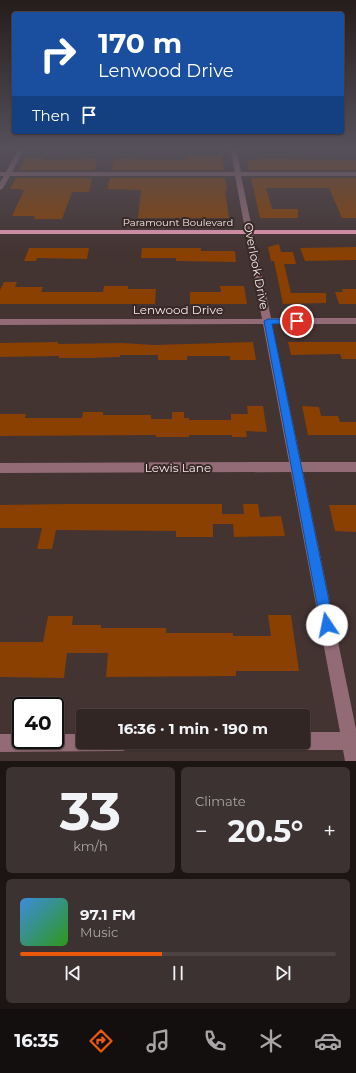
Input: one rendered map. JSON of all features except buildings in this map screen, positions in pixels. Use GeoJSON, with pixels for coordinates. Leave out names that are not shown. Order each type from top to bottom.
{"type":"FeatureCollection","features":[{"type":"Feature","properties":{"kind":"main road","name":"Paramount Boulevard"},"geometry":{"type":"LineString","coordinates":[[0,232],[356,232]]}},
{"type":"Feature","properties":{"kind":"street","name":"Overlook Drive"},"geometry":{"type":"LineString","coordinates":[[240,184],[296,467],[353,741],[354,761]]}},
{"type":"Feature","properties":{"kind":"street","name":"Lenwood Drive"},"geometry":{"type":"LineString","coordinates":[[0,322],[356,322]]}},
{"type":"Feature","properties":{"kind":"street","name":"Lewis Lane"},"geometry":{"type":"LineString","coordinates":[[0,468],[356,467]]}},
{"type":"Feature","properties":{"kind":"street"},"geometry":{"type":"LineString","coordinates":[[310,741],[353,741]]}},
{"type":"Feature","properties":{"kind":"street"},"geometry":{"type":"LineString","coordinates":[[0,742],[76,742]]}},
{"type":"Feature","properties":{"kind":"route"},"geometry":{"type":"LineString","coordinates":[[297,321],[268,321],[327,625]]}}]}
